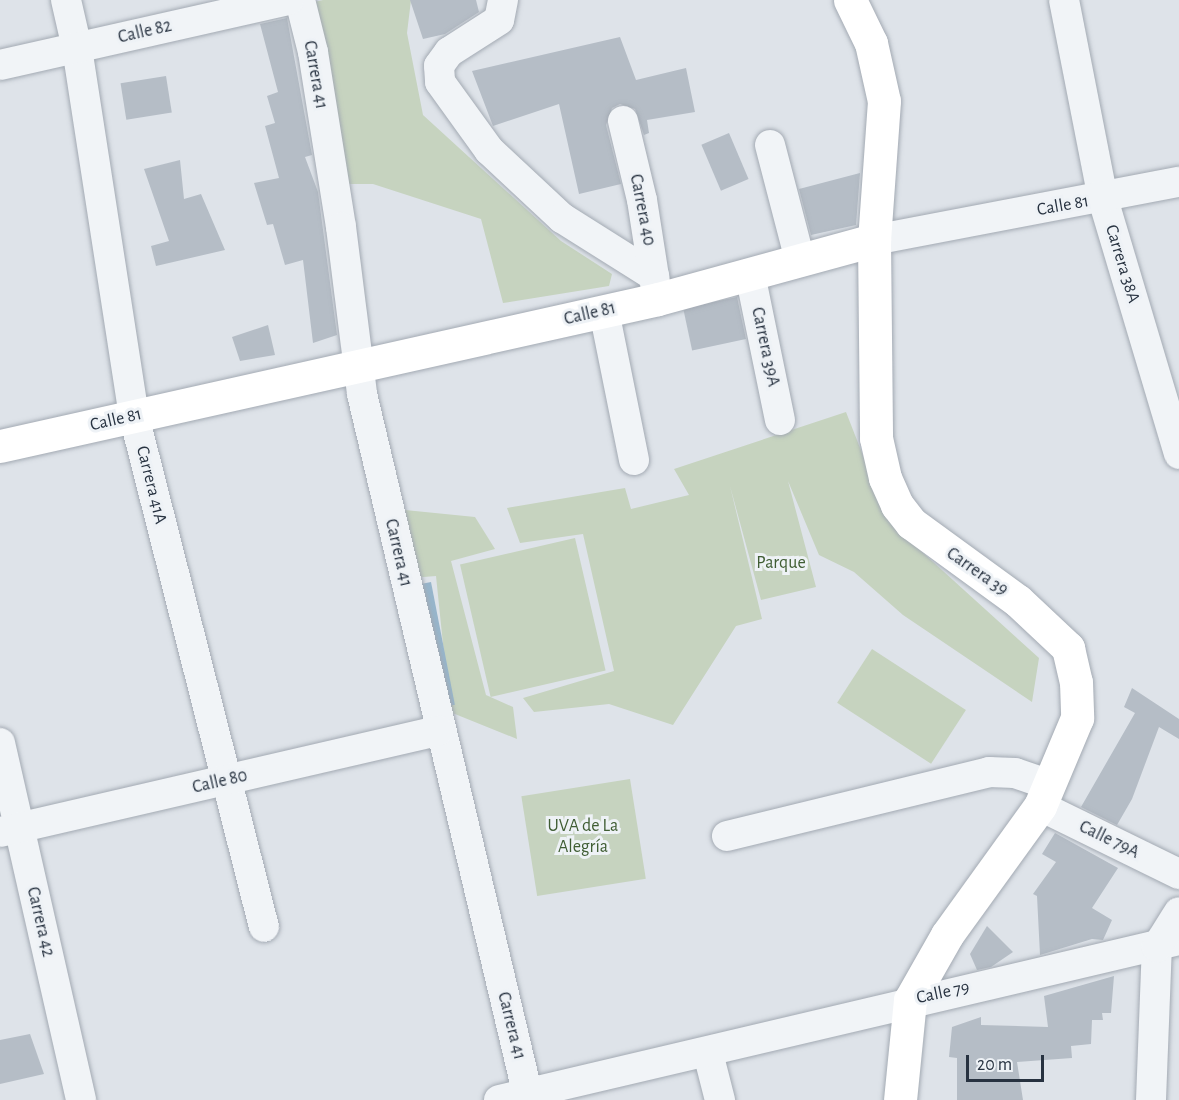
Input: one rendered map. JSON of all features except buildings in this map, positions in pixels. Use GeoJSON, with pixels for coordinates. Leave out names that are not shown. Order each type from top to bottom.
{"type":"FeatureCollection","features":[{"type":"Feature","properties":{"kind":"main road","name":"Carrera 39"},"geometry":{"type":"LineString","coordinates":[[850,0],[871,43],[884,101],[874,240],[876,438],[885,478],[897,505],[911,523],[1018,601],[1068,648],[1075,664],[1077,718],[1045,796],[947,935],[910,1000],[900,1100]]}},
{"type":"Feature","properties":{"kind":"main road","name":"Calle 81"},"geometry":{"type":"LineString","coordinates":[[0,446],[604,311],[656,287],[750,274],[874,240]]}},
{"type":"Feature","properties":{"kind":"street","name":"Carrera 41A"},"geometry":{"type":"LineString","coordinates":[[66,0],[77,48],[134,416],[264,927]]}},
{"type":"Feature","properties":{"kind":"street","name":"Calle 82"},"geometry":{"type":"LineString","coordinates":[[0,65],[290,0]]}},
{"type":"Feature","properties":{"kind":"street","name":"Carrera 41"},"geometry":{"type":"LineString","coordinates":[[300,0],[328,145],[358,366],[518,1098]]}},
{"type":"Feature","properties":{"kind":"street"},"geometry":{"type":"LineString","coordinates":[[503,0],[500,20],[449,52],[439,66],[440,82],[489,150],[562,218],[656,287]]}},
{"type":"Feature","properties":{"kind":"street","name":"Carrera 38A"},"geometry":{"type":"LineString","coordinates":[[1064,0],[1103,199],[1179,454]]}},
{"type":"Feature","properties":{"kind":"street","name":"Carrera 40"},"geometry":{"type":"LineString","coordinates":[[622,122],[642,200],[656,287]]}},
{"type":"Feature","properties":{"kind":"street"},"geometry":{"type":"LineString","coordinates":[[770,145],[800,260]]}},
{"type":"Feature","properties":{"kind":"street","name":"Calle 81"},"geometry":{"type":"LineString","coordinates":[[874,240],[1103,199],[1179,182]]}},
{"type":"Feature","properties":{"kind":"street","name":"Carrera 39A"},"geometry":{"type":"LineString","coordinates":[[750,274],[780,420]]}},
{"type":"Feature","properties":{"kind":"street"},"geometry":{"type":"LineString","coordinates":[[604,311],[634,460]]}},
{"type":"Feature","properties":{"kind":"street","name":"Calle 80"},"geometry":{"type":"LineString","coordinates":[[10,830],[439,731]]}},
{"type":"Feature","properties":{"kind":"street","name":"Carrera 42"},"geometry":{"type":"LineString","coordinates":[[0,743],[10,830],[81,1100]]}},
{"type":"Feature","properties":{"kind":"street","name":"Calle 79A"},"geometry":{"type":"LineString","coordinates":[[727,836],[989,772],[1015,773],[1045,796],[1179,874]]}},
{"type":"Feature","properties":{"kind":"street"},"geometry":{"type":"LineString","coordinates":[[1151,1100],[1168,944],[1179,912]]}},
{"type":"Feature","properties":{"kind":"street","name":"Calle 79"},"geometry":{"type":"LineString","coordinates":[[518,1098],[708,1053],[910,1000],[1168,944]]}},
{"type":"Feature","properties":{"kind":"street"},"geometry":{"type":"LineString","coordinates":[[708,1053],[720,1100]]}},
{"type":"Feature","properties":{"kind":"green space"},"geometry":{"type":"Polygon","coordinates":[[[323,0],[411,0],[407,33],[423,115],[561,241],[612,274],[609,286],[503,303],[481,219],[373,184],[340,184],[310,3],[323,0]]]}},
{"type":"Feature","properties":{"kind":"green space","name":"Parque"},"geometry":{"type":"Polygon","coordinates":[[[846,412],[889,522],[1039,658],[1032,702],[903,615],[854,572],[819,555],[788,481],[816,587],[761,600],[730,486],[762,619],[736,626],[673,725],[609,704],[534,712],[523,698],[614,671],[583,534],[520,543],[507,508],[625,488],[631,509],[689,495],[674,469],[846,412]]]}},
{"type":"Feature","properties":{"kind":"green space"},"geometry":{"type":"Polygon","coordinates":[[[405,510],[475,517],[495,549],[451,561],[486,695],[513,707],[517,739],[450,712],[436,576],[411,578],[405,510]]]}},
{"type":"Feature","properties":{"kind":"green space"},"geometry":{"type":"Polygon","coordinates":[[[575,538],[606,671],[491,697],[460,565],[575,538]]]}},
{"type":"Feature","properties":{"kind":"green space"},"geometry":{"type":"Polygon","coordinates":[[[872,649],[966,710],[931,764],[837,703],[872,649]]]}},
{"type":"Feature","properties":{"kind":"green space","name":"UVA de La Alegría"},"geometry":{"type":"Polygon","coordinates":[[[630,779],[646,879],[537,896],[521,796],[630,779]]]}},
{"type":"Feature","properties":{"kind":"water"},"geometry":{"type":"Polygon","coordinates":[[[431,582],[455,705],[437,708],[413,585],[431,582]]]}}]}
